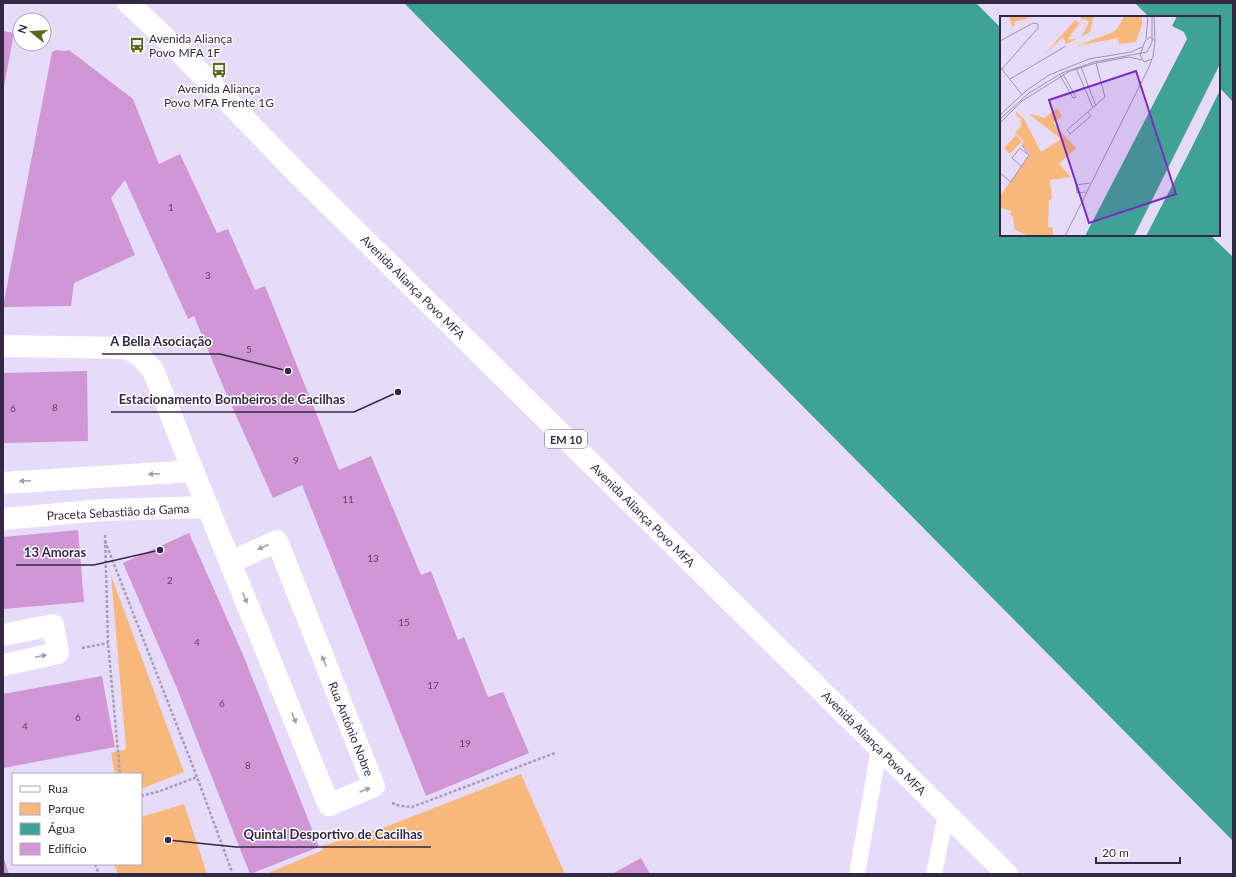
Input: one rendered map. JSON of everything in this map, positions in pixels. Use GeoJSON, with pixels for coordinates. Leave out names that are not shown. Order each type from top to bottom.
{"type":"FeatureCollection","features":[{"type":"Feature","properties":{"kind":"street","name":"Avenida Aliança Povo MFA"},"geometry":{"type":"LineString","coordinates":[[128,3],[171,43],[298,174],[1006,874]]}},
{"type":"Feature","properties":{"kind":"street","name":"Rua António Nobre"},"geometry":{"type":"LineString","coordinates":[[3,346],[126,348],[140,356],[153,370],[329,805],[374,786],[277,541],[231,562]]}},
{"type":"Feature","properties":{"kind":"street"},"geometry":{"type":"LineString","coordinates":[[3,482],[193,471]]}},
{"type":"Feature","properties":{"kind":"street","name":"Praceta Sebastião da Gama"},"geometry":{"type":"LineString","coordinates":[[3,519],[104,510],[208,508]]}},
{"type":"Feature","properties":{"kind":"street"},"geometry":{"type":"LineString","coordinates":[[3,635],[53,625],[58,653],[3,664]]}},
{"type":"Feature","properties":{"kind":"lane"},"geometry":{"type":"LineString","coordinates":[[857,874],[879,749]]}},
{"type":"Feature","properties":{"kind":"lane"},"geometry":{"type":"LineString","coordinates":[[934,874],[946,814]]}},
{"type":"Feature","properties":{"kind":"path"},"geometry":{"type":"LineString","coordinates":[[104,510],[108,643],[120,773]]}},
{"type":"Feature","properties":{"kind":"path"},"geometry":{"type":"LineString","coordinates":[[105,541],[197,777],[232,872]]}},
{"type":"Feature","properties":{"kind":"path"},"geometry":{"type":"LineString","coordinates":[[374,786],[391,803],[400,806],[412,807],[555,753]]}},
{"type":"Feature","properties":{"kind":"path"},"geometry":{"type":"LineString","coordinates":[[142,796],[160,791],[197,777]]}},
{"type":"Feature","properties":{"kind":"green space"},"geometry":{"type":"Polygon","coordinates":[[[111,575],[184,772],[142,789],[142,773],[115,773],[111,753],[126,749],[111,575]]]}},
{"type":"Feature","properties":{"kind":"green space"},"geometry":{"type":"Polygon","coordinates":[[[521,774],[565,874],[266,874],[323,850],[322,846],[388,826],[521,774]]]}},
{"type":"Feature","properties":{"kind":"green space"},"geometry":{"type":"Polygon","coordinates":[[[184,804],[207,874],[118,874],[114,865],[142,865],[142,817],[184,804]]]}},
{"type":"Feature","properties":{"kind":"water"},"geometry":{"type":"Polygon","coordinates":[[[404,3],[976,3],[1000,27],[1000,236],[1211,236],[1233,257],[1233,841],[404,3]]]}},
{"type":"Feature","properties":{"kind":"water"},"geometry":{"type":"Polygon","coordinates":[[[1135,3],[1233,3],[1233,102],[1220,88],[1220,16],[1148,16],[1135,3]]]}},
{"type":"Feature","properties":{"kind":"building"},"geometry":{"type":"Polygon","coordinates":[[[3,31],[12,33],[12,44],[3,86],[3,31]]]}},
{"type":"Feature","properties":{"kind":"building"},"geometry":{"type":"Polygon","coordinates":[[[56,50],[69,50],[133,99],[159,164],[180,154],[217,233],[228,229],[255,290],[265,286],[339,470],[371,456],[421,575],[431,571],[458,640],[464,637],[488,697],[503,692],[529,753],[426,796],[302,485],[273,498],[225,391],[194,316],[188,319],[125,180],[111,198],[135,255],[74,283],[71,306],[3,307],[52,52],[56,50]]]}},
{"type":"Feature","properties":{"kind":"building"},"geometry":{"type":"Polygon","coordinates":[[[87,371],[88,441],[3,443],[3,373],[87,371]]]}},
{"type":"Feature","properties":{"kind":"building"},"geometry":{"type":"Polygon","coordinates":[[[78,530],[84,602],[3,609],[3,537],[78,530]]]}},
{"type":"Feature","properties":{"kind":"building"},"geometry":{"type":"Polygon","coordinates":[[[189,533],[244,657],[319,847],[250,874],[176,686],[123,563],[189,533]]]}},
{"type":"Feature","properties":{"kind":"building"},"geometry":{"type":"Polygon","coordinates":[[[102,676],[115,747],[3,768],[3,694],[102,676]]]}},
{"type":"Feature","properties":{"kind":"building"},"geometry":{"type":"Polygon","coordinates":[[[3,856],[9,874],[3,874],[3,856]]]}},
{"type":"Feature","properties":{"kind":"building"},"geometry":{"type":"Polygon","coordinates":[[[641,858],[650,874],[612,874],[641,858]]]}},
{"type":"Feature","properties":{"kind":"place","name":"Avenida Aliança Povo MFA 1F"},"geometry":{"type":"Point","coordinates":[137,45]}},
{"type":"Feature","properties":{"kind":"place","name":"Avenida Aliança Povo MFA Frente 1G"},"geometry":{"type":"Point","coordinates":[219,70]}},
{"type":"Feature","properties":{"kind":"place","name":"A Bella Asociação"},"geometry":{"type":"Point","coordinates":[288,371]}},
{"type":"Feature","properties":{"kind":"place","name":"Estacionamento Bombeiros de Cacilhas"},"geometry":{"type":"Point","coordinates":[398,392]}},
{"type":"Feature","properties":{"kind":"place","name":"13 Amoras"},"geometry":{"type":"Point","coordinates":[160,550]}},
{"type":"Feature","properties":{"kind":"place","name":"Quintal Desportivo de Cacilhas"},"geometry":{"type":"Point","coordinates":[168,840]}}]}
